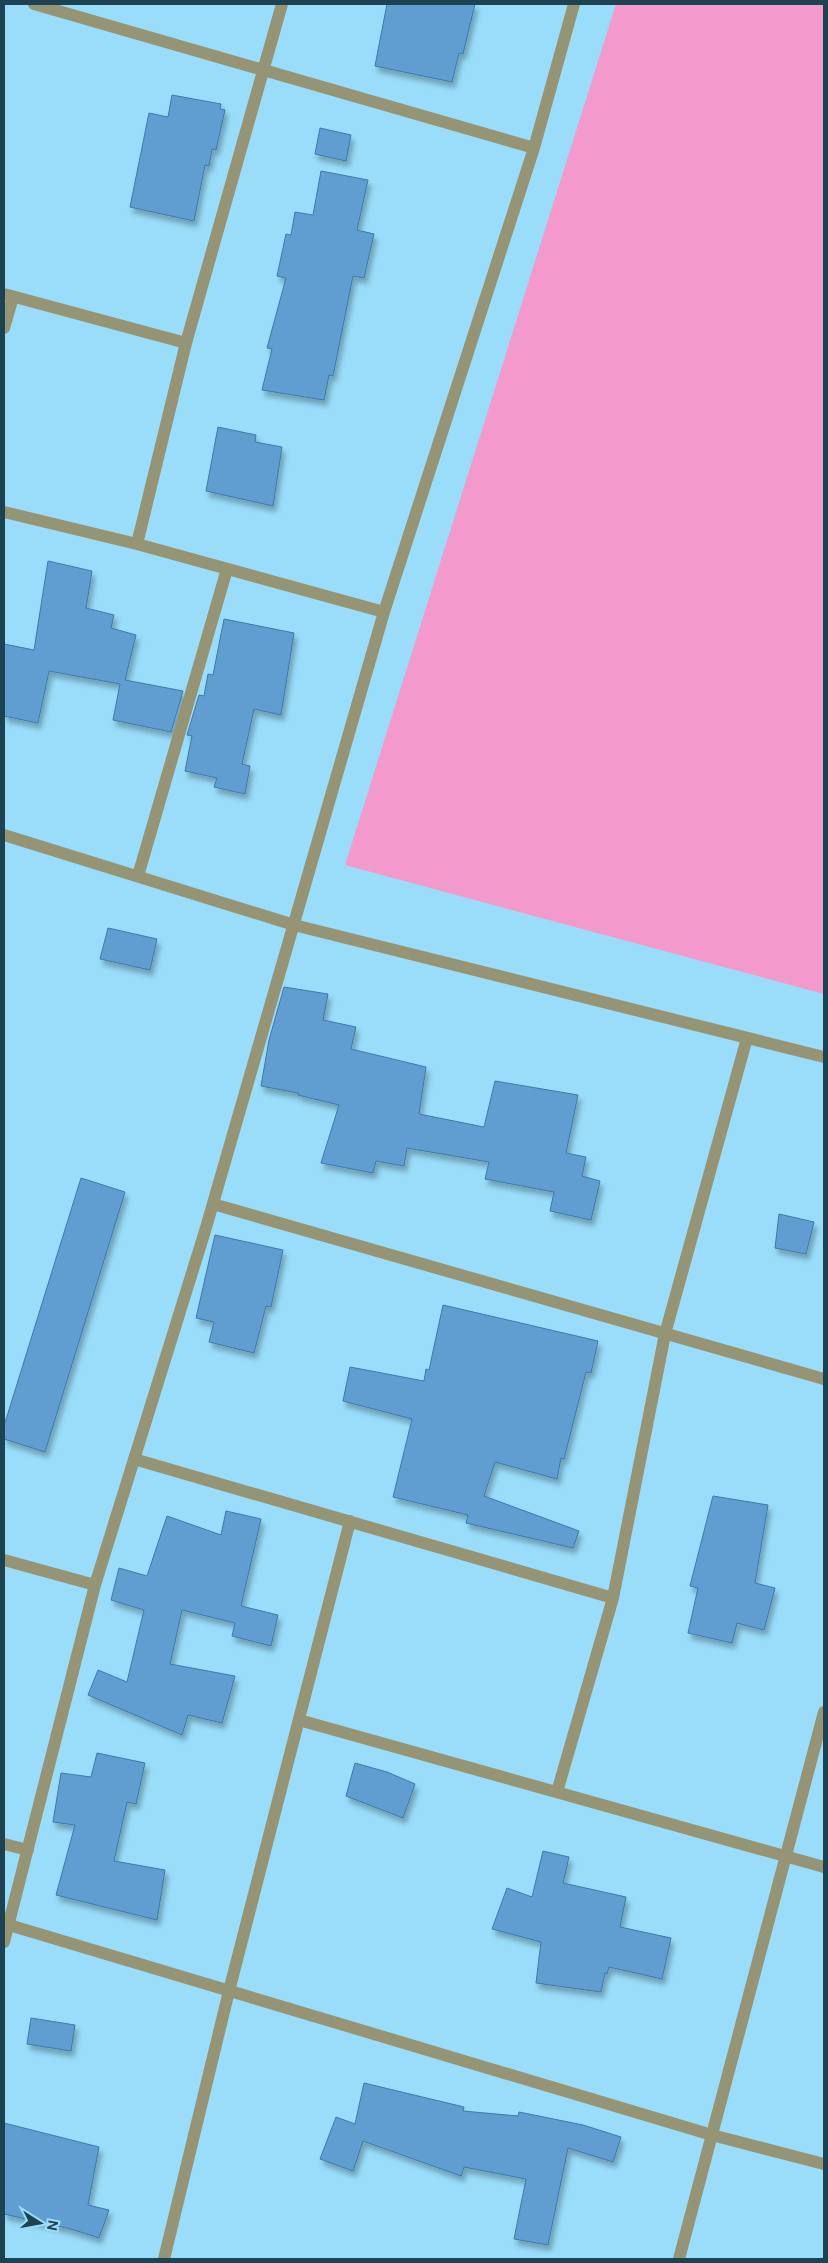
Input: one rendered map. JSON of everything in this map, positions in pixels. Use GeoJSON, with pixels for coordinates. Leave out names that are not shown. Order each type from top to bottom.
{"type":"FeatureCollection","features":[{"type":"Feature","properties":{"kind":"street"},"geometry":{"type":"LineString","coordinates":[[34,4],[534,148]]}},
{"type":"Feature","properties":{"kind":"street"},"geometry":{"type":"LineString","coordinates":[[137,544],[186,344],[282,4]]}},
{"type":"Feature","properties":{"kind":"street"},"geometry":{"type":"LineString","coordinates":[[4,1942],[95,1585],[213,1204],[384,612],[534,148],[574,4]]}},
{"type":"Feature","properties":{"kind":"street"},"geometry":{"type":"LineString","coordinates":[[4,328],[8,296],[186,344]]}},
{"type":"Feature","properties":{"kind":"street"},"geometry":{"type":"LineString","coordinates":[[4,512],[137,544],[384,612]]}},
{"type":"Feature","properties":{"kind":"street"},"geometry":{"type":"LineString","coordinates":[[138,876],[227,569]]}},
{"type":"Feature","properties":{"kind":"street"},"geometry":{"type":"LineString","coordinates":[[4,835],[294,925],[824,1057]]}},
{"type":"Feature","properties":{"kind":"street"},"geometry":{"type":"LineString","coordinates":[[557,1792],[613,1598],[665,1334],[747,1038]]}},
{"type":"Feature","properties":{"kind":"street"},"geometry":{"type":"LineString","coordinates":[[213,1204],[824,1379]]}},
{"type":"Feature","properties":{"kind":"street"},"geometry":{"type":"LineString","coordinates":[[134,1459],[613,1598]]}},
{"type":"Feature","properties":{"kind":"street"},"geometry":{"type":"LineString","coordinates":[[164,2259],[229,1991],[350,1522]]}},
{"type":"Feature","properties":{"kind":"street"},"geometry":{"type":"LineString","coordinates":[[4,1560],[95,1585]]}},
{"type":"Feature","properties":{"kind":"street"},"geometry":{"type":"LineString","coordinates":[[679,2259],[787,1858],[824,1712]]}},
{"type":"Feature","properties":{"kind":"street"},"geometry":{"type":"LineString","coordinates":[[299,1720],[824,1867]]}},
{"type":"Feature","properties":{"kind":"street"},"geometry":{"type":"LineString","coordinates":[[4,1844],[28,1850]]}},
{"type":"Feature","properties":{"kind":"street"},"geometry":{"type":"LineString","coordinates":[[8,1925],[712,2135],[824,2164]]}},
{"type":"Feature","properties":{"kind":"shaded area"},"geometry":{"type":"Polygon","coordinates":[[[616,4],[824,4],[824,994],[345,865],[616,4]]]}},
{"type":"Feature","properties":{"kind":"building"},"geometry":{"type":"Polygon","coordinates":[[[387,4],[475,4],[463,54],[459,53],[452,82],[375,66],[387,4]]]}},
{"type":"Feature","properties":{"kind":"building"},"geometry":{"type":"Polygon","coordinates":[[[172,95],[221,104],[220,109],[225,110],[216,150],[212,149],[209,166],[205,165],[194,221],[130,207],[149,113],[168,117],[172,95]]]}},
{"type":"Feature","properties":{"kind":"building"},"geometry":{"type":"Polygon","coordinates":[[[320,128],[351,135],[346,161],[315,154],[320,128]]]}},
{"type":"Feature","properties":{"kind":"building"},"geometry":{"type":"Polygon","coordinates":[[[321,171],[368,180],[357,230],[374,234],[364,278],[353,276],[333,376],[329,375],[324,400],[262,390],[272,349],[267,348],[286,278],[277,276],[286,234],[291,235],[295,212],[313,215],[321,171]]]}},
{"type":"Feature","properties":{"kind":"building"},"geometry":{"type":"Polygon","coordinates":[[[218,427],[256,435],[255,442],[282,447],[273,506],[206,491],[218,427]]]}},
{"type":"Feature","properties":{"kind":"building"},"geometry":{"type":"Polygon","coordinates":[[[48,561],[92,571],[86,608],[114,615],[111,628],[136,635],[125,680],[183,691],[171,732],[113,720],[120,684],[49,671],[38,723],[4,716],[4,644],[34,650],[48,561]]]}},
{"type":"Feature","properties":{"kind":"building"},"geometry":{"type":"Polygon","coordinates":[[[224,619],[294,633],[281,715],[254,709],[242,764],[250,766],[245,794],[214,787],[217,778],[185,771],[192,736],[187,735],[199,695],[204,696],[208,674],[213,675],[224,619]]]}},
{"type":"Feature","properties":{"kind":"building"},"geometry":{"type":"Polygon","coordinates":[[[108,928],[157,939],[150,970],[100,959],[108,928]]]}},
{"type":"Feature","properties":{"kind":"building"},"geometry":{"type":"Polygon","coordinates":[[[284,987],[328,994],[323,1020],[356,1027],[351,1049],[426,1067],[419,1114],[484,1127],[495,1081],[578,1095],[566,1153],[586,1157],[582,1176],[600,1181],[591,1220],[550,1211],[554,1192],[485,1179],[489,1162],[407,1148],[404,1166],[376,1161],[373,1173],[321,1163],[339,1105],[298,1095],[298,1093],[261,1086],[269,1040],[284,987]]]}},
{"type":"Feature","properties":{"kind":"building"},"geometry":{"type":"Polygon","coordinates":[[[81,1178],[125,1192],[45,1452],[4,1439],[4,1426],[81,1178]]]}},
{"type":"Feature","properties":{"kind":"building"},"geometry":{"type":"Polygon","coordinates":[[[779,1214],[814,1222],[806,1254],[775,1248],[779,1214]]]}},
{"type":"Feature","properties":{"kind":"building"},"geometry":{"type":"Polygon","coordinates":[[[215,1235],[283,1250],[271,1307],[266,1306],[254,1353],[209,1342],[214,1322],[196,1318],[215,1235]]]}},
{"type":"Feature","properties":{"kind":"building"},"geometry":{"type":"Polygon","coordinates":[[[443,1305],[598,1341],[591,1373],[586,1372],[564,1459],[561,1458],[557,1479],[495,1462],[484,1496],[579,1531],[573,1548],[466,1523],[468,1515],[393,1497],[412,1419],[343,1401],[350,1367],[424,1381],[426,1369],[429,1370],[443,1305]]]}},
{"type":"Feature","properties":{"kind":"building"},"geometry":{"type":"Polygon","coordinates":[[[713,1496],[768,1505],[755,1583],[775,1588],[764,1630],[737,1623],[732,1643],[688,1633],[698,1588],[690,1586],[713,1496]]]}},
{"type":"Feature","properties":{"kind":"building"},"geometry":{"type":"Polygon","coordinates":[[[226,1511],[261,1519],[241,1606],[278,1615],[271,1646],[232,1636],[235,1623],[182,1610],[170,1664],[235,1676],[222,1723],[188,1715],[182,1735],[88,1695],[98,1670],[127,1682],[144,1610],[111,1600],[119,1568],[147,1576],[167,1516],[221,1535],[226,1511]]]}},
{"type":"Feature","properties":{"kind":"building"},"geometry":{"type":"Polygon","coordinates":[[[97,1753],[145,1763],[136,1804],[127,1802],[114,1861],[165,1870],[157,1920],[56,1895],[75,1825],[53,1822],[61,1773],[91,1777],[97,1753]]]}},
{"type":"Feature","properties":{"kind":"building"},"geometry":{"type":"Polygon","coordinates":[[[355,1763],[387,1772],[415,1784],[403,1818],[346,1796],[355,1763]]]}},
{"type":"Feature","properties":{"kind":"building"},"geometry":{"type":"Polygon","coordinates":[[[543,1851],[569,1857],[563,1883],[626,1897],[620,1927],[671,1938],[662,1979],[609,1967],[607,1974],[605,1973],[601,1992],[536,1983],[541,1942],[492,1929],[507,1888],[532,1897],[543,1851]]]}},
{"type":"Feature","properties":{"kind":"building"},"geometry":{"type":"Polygon","coordinates":[[[31,2018],[75,2025],[71,2051],[27,2044],[31,2018]]]}},
{"type":"Feature","properties":{"kind":"building"},"geometry":{"type":"Polygon","coordinates":[[[364,2083],[464,2107],[463,2111],[518,2116],[519,2112],[583,2125],[621,2137],[613,2162],[568,2148],[548,2245],[514,2239],[526,2179],[464,2167],[461,2176],[363,2141],[353,2171],[320,2159],[336,2117],[355,2124],[364,2083]]]}},
{"type":"Feature","properties":{"kind":"building"},"geometry":{"type":"Polygon","coordinates":[[[4,2123],[99,2147],[88,2205],[109,2210],[99,2238],[71,2229],[4,2214],[4,2123]]]}}]}
